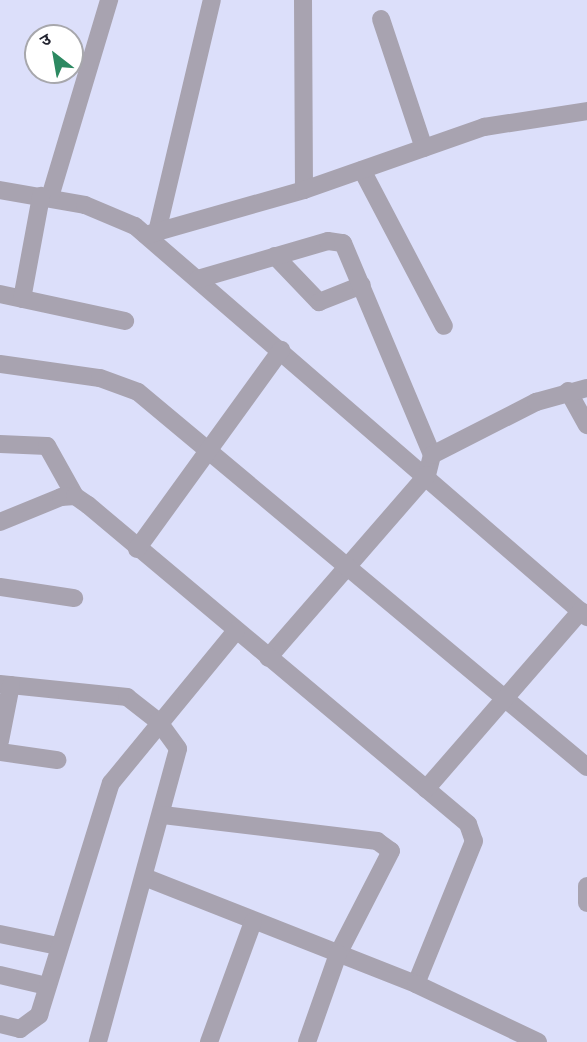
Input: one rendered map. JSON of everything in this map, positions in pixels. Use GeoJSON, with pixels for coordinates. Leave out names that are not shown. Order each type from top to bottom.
{"type":"FeatureCollection","features":[{"type":"Feature","properties":{"kind":"street"},"geometry":{"type":"LineString","coordinates":[[22,299],[46,196],[109,0]]}},
{"type":"Feature","properties":{"kind":"street"},"geometry":{"type":"LineString","coordinates":[[152,234],[212,0]]}},
{"type":"Feature","properties":{"kind":"street"},"geometry":{"type":"LineString","coordinates":[[303,0],[304,190]]}},
{"type":"Feature","properties":{"kind":"street"},"geometry":{"type":"LineString","coordinates":[[381,19],[424,148]]}},
{"type":"Feature","properties":{"kind":"street"},"geometry":{"type":"LineString","coordinates":[[152,234],[304,190],[510,120],[587,111]]}},
{"type":"Feature","properties":{"kind":"street"},"geometry":{"type":"LineString","coordinates":[[362,170],[444,326]]}},
{"type":"Feature","properties":{"kind":"street"},"geometry":{"type":"LineString","coordinates":[[0,190],[46,196],[116,215],[152,234],[198,279],[427,475],[584,614],[503,699],[426,789]]}},
{"type":"Feature","properties":{"kind":"street"},"geometry":{"type":"LineString","coordinates":[[198,279],[335,240],[343,243],[432,455],[427,475],[345,566],[268,658]]}},
{"type":"Feature","properties":{"kind":"street"},"geometry":{"type":"LineString","coordinates":[[275,256],[319,302],[362,285]]}},
{"type":"Feature","properties":{"kind":"street"},"geometry":{"type":"LineString","coordinates":[[0,294],[125,321]]}},
{"type":"Feature","properties":{"kind":"street"},"geometry":{"type":"LineString","coordinates":[[137,549],[281,350]]}},
{"type":"Feature","properties":{"kind":"street"},"geometry":{"type":"LineString","coordinates":[[0,364],[127,386],[587,767]]}},
{"type":"Feature","properties":{"kind":"street"},"geometry":{"type":"LineString","coordinates":[[432,455],[568,391],[587,388]]}},
{"type":"Feature","properties":{"kind":"street"},"geometry":{"type":"LineString","coordinates":[[568,391],[587,425]]}},
{"type":"Feature","properties":{"kind":"street"},"geometry":{"type":"LineString","coordinates":[[0,444],[47,446],[75,496],[468,824],[474,841],[416,984]]}},
{"type":"Feature","properties":{"kind":"street"},"geometry":{"type":"LineString","coordinates":[[0,522],[51,500],[75,496]]}},
{"type":"Feature","properties":{"kind":"street"},"geometry":{"type":"LineString","coordinates":[[0,587],[74,598]]}},
{"type":"Feature","properties":{"kind":"street"},"geometry":{"type":"LineString","coordinates":[[0,1024],[20,1029],[34,1021],[111,783],[158,721],[236,631]]}},
{"type":"Feature","properties":{"kind":"street"},"geometry":{"type":"LineString","coordinates":[[0,741],[5,684],[106,691],[127,697],[158,721],[178,749],[147,878],[98,1042]]}},
{"type":"Feature","properties":{"kind":"street"},"geometry":{"type":"LineString","coordinates":[[0,752],[57,760]]}},
{"type":"Feature","properties":{"kind":"street"},"geometry":{"type":"LineString","coordinates":[[163,815],[385,845],[390,862],[338,954],[307,1042]]}},
{"type":"Feature","properties":{"kind":"street"},"geometry":{"type":"LineString","coordinates":[[147,878],[253,922],[416,984],[538,1042]]}},
{"type":"Feature","properties":{"kind":"street"},"geometry":{"type":"LineString","coordinates":[[587,886],[587,903]]}},
{"type":"Feature","properties":{"kind":"street"},"geometry":{"type":"LineString","coordinates":[[208,1042],[253,922]]}},
{"type":"Feature","properties":{"kind":"street"},"geometry":{"type":"LineString","coordinates":[[0,933],[58,946]]}},
{"type":"Feature","properties":{"kind":"street"},"geometry":{"type":"LineString","coordinates":[[0,975],[47,986]]}}]}
